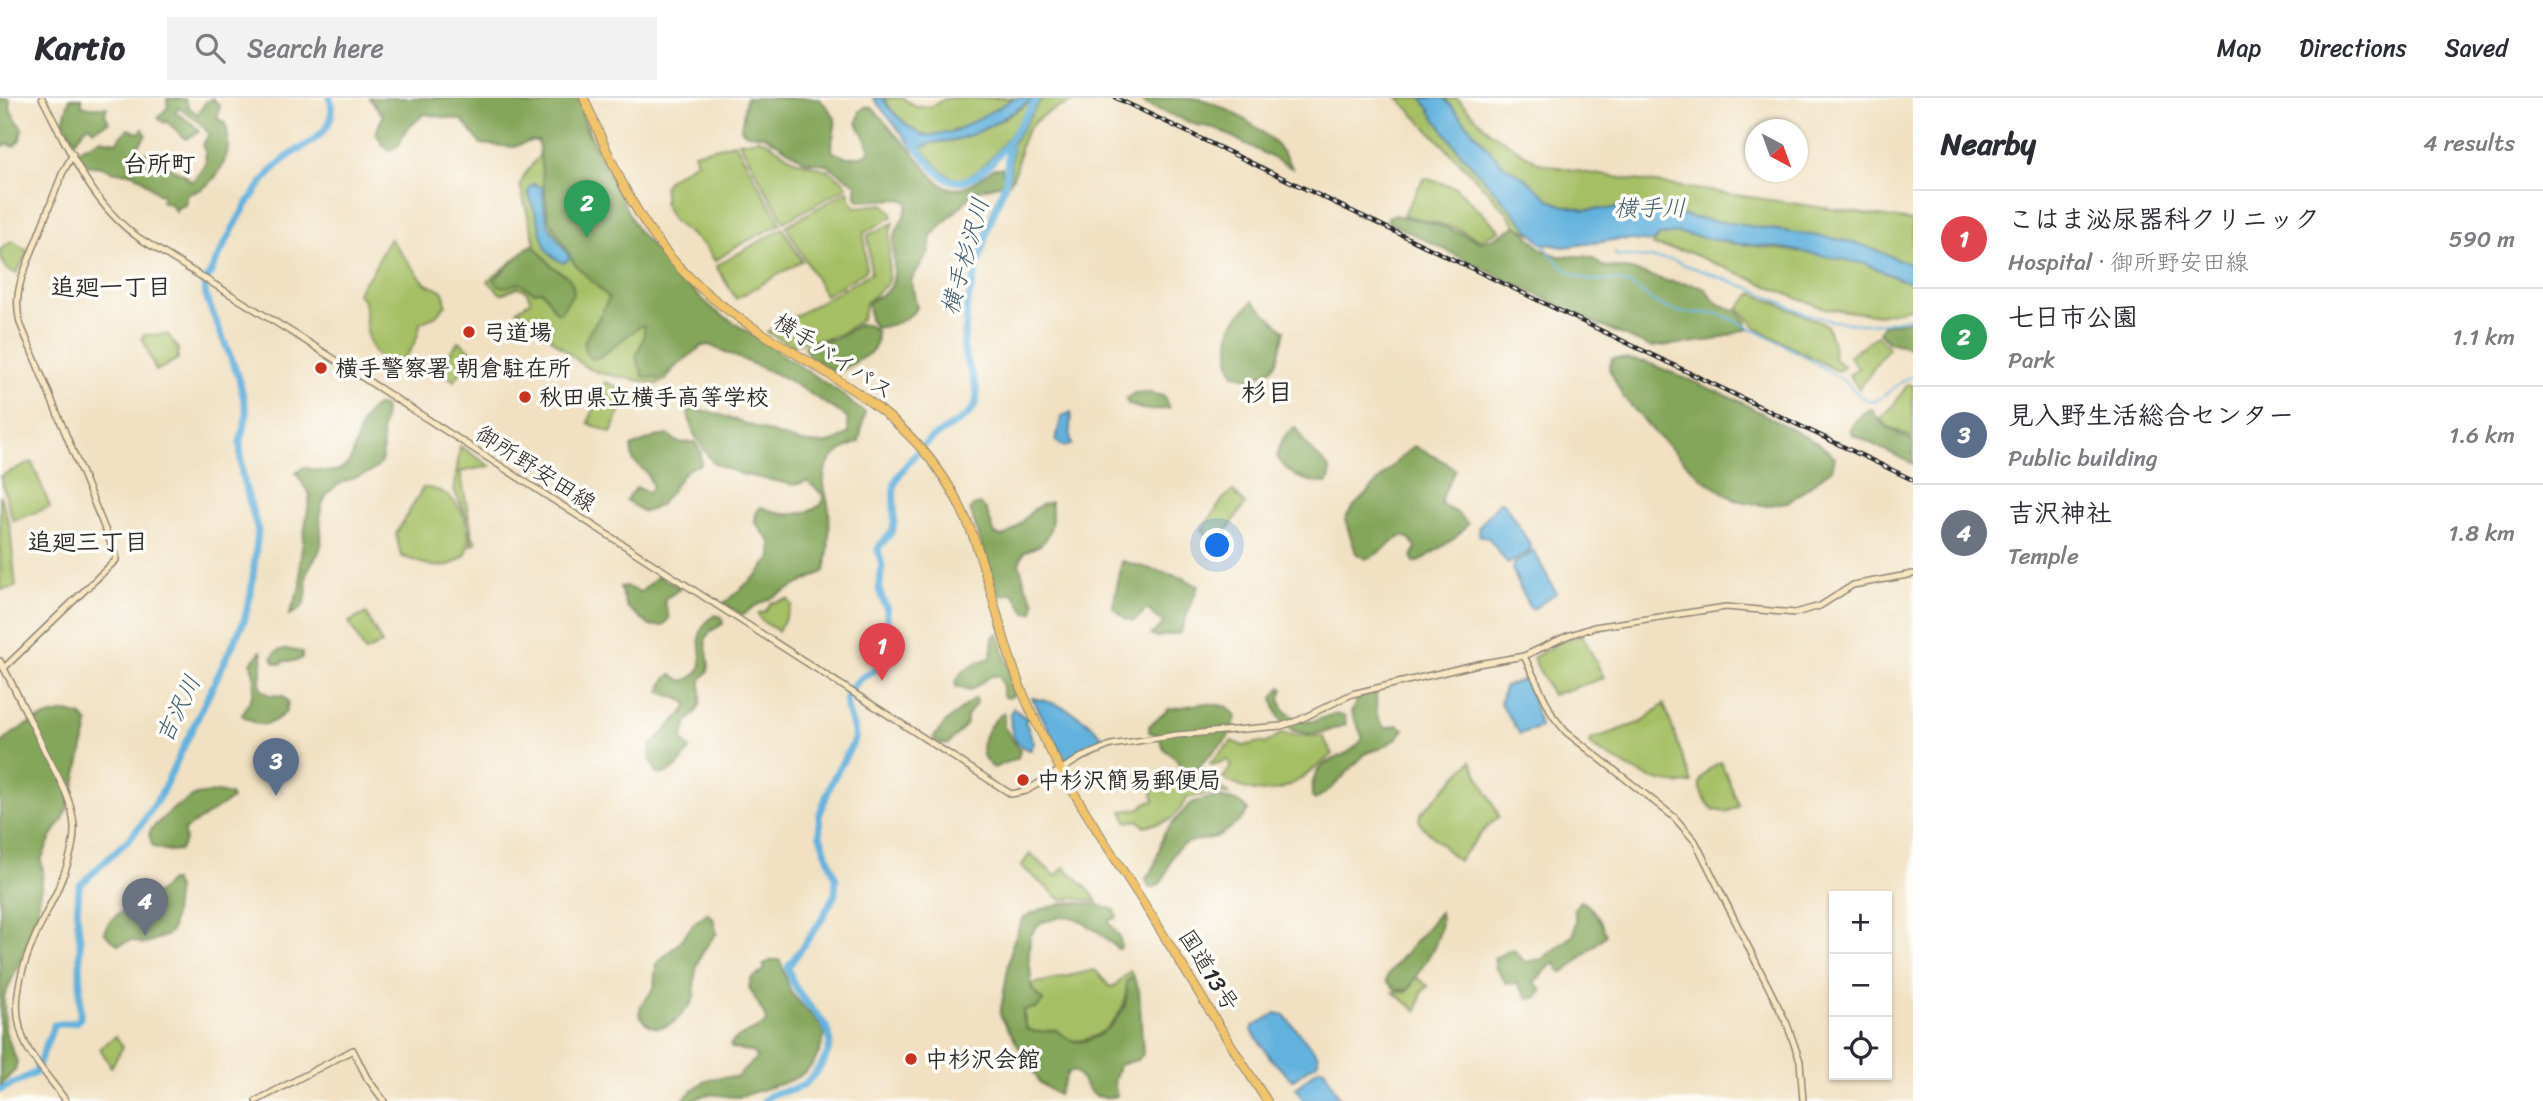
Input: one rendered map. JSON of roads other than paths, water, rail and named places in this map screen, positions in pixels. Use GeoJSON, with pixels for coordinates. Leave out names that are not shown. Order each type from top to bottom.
{"type":"FeatureCollection","features":[{"type":"Feature","properties":{"kind":"highway","name":"横手バイパス"},"geometry":{"type":"LineString","coordinates":[[584,98],[632,205],[659,246],[691,279],[743,320],[859,392],[893,419],[929,457],[959,503],[970,528],[986,572],[1017,679],[1060,770],[1117,861]]}},
{"type":"Feature","properties":{"kind":"highway","name":"国道13号"},"geometry":{"type":"LineString","coordinates":[[1117,861],[1268,1101]]}},
{"type":"Feature","properties":{"kind":"street","name":"御所野安田線"},"geometry":{"type":"LineString","coordinates":[[41,98],[96,197],[124,228],[1011,794],[1026,791],[1060,770]]}},
{"type":"Feature","properties":{"kind":"street"},"geometry":{"type":"LineString","coordinates":[[4,667],[116,560],[16,309],[22,277],[65,166],[73,154]]}},
{"type":"Feature","properties":{"kind":"street"},"geometry":{"type":"LineString","coordinates":[[1060,770],[1125,741],[1281,726],[1352,694],[1478,664],[1524,656],[1567,636],[1619,622],[1656,619],[1726,607],[1778,613],[1808,611],[1853,585],[1913,574]]}},
{"type":"Feature","properties":{"kind":"street"},"geometry":{"type":"LineString","coordinates":[[1524,656],[1553,716],[1566,732],[1674,817],[1695,841],[1787,1024],[1800,1061],[1803,1101]]}},
{"type":"Feature","properties":{"kind":"street"},"geometry":{"type":"LineString","coordinates":[[0,661],[68,798],[74,825],[74,839],[67,864],[18,980],[18,1018],[24,1039],[66,1101]]}},
{"type":"Feature","properties":{"kind":"street"},"geometry":{"type":"LineString","coordinates":[[256,1101],[353,1050],[384,1101]]}},
{"type":"Feature","properties":{"kind":"water"},"geometry":{"type":"Polygon","coordinates":[[[873,98],[883,98],[889,108],[907,125],[924,136],[954,132],[1015,98],[1037,98],[969,136],[933,143],[916,151],[873,98]]]}},
{"type":"Feature","properties":{"kind":"water"},"geometry":{"type":"Polygon","coordinates":[[[1422,98],[1444,98],[1502,164],[1525,178],[1550,200],[1561,205],[1585,210],[1625,208],[1662,211],[1831,238],[1862,245],[1913,265],[1913,283],[1866,264],[1679,233],[1660,235],[1652,242],[1620,239],[1565,247],[1541,243],[1459,151],[1422,98]]]}},
{"type":"Feature","properties":{"kind":"water"},"geometry":{"type":"Polygon","coordinates":[[[533,184],[542,187],[549,227],[570,258],[564,263],[551,255],[544,244],[528,191],[533,184]]]}},
{"type":"Feature","properties":{"kind":"water"},"geometry":{"type":"Polygon","coordinates":[[[1071,412],[1072,445],[1062,446],[1056,441],[1061,417],[1071,412]]]}},
{"type":"Feature","properties":{"kind":"water"},"geometry":{"type":"Polygon","coordinates":[[[1499,502],[1504,503],[1531,546],[1530,551],[1508,564],[1488,538],[1479,535],[1478,528],[1499,502]]]}},
{"type":"Feature","properties":{"kind":"water"},"geometry":{"type":"Polygon","coordinates":[[[1534,551],[1556,593],[1533,609],[1529,607],[1512,569],[1515,563],[1534,551]]]}},
{"type":"Feature","properties":{"kind":"water"},"geometry":{"type":"Polygon","coordinates":[[[1527,678],[1540,727],[1520,734],[1500,703],[1504,687],[1527,678]]]}},
{"type":"Feature","properties":{"kind":"water"},"geometry":{"type":"Polygon","coordinates":[[[1032,698],[1070,711],[1102,736],[1091,747],[1065,759],[1032,698]]]}},
{"type":"Feature","properties":{"kind":"water"},"geometry":{"type":"Polygon","coordinates":[[[1013,708],[1029,717],[1025,721],[1034,743],[1031,750],[1020,744],[1013,733],[1010,720],[1013,708]]]}},
{"type":"Feature","properties":{"kind":"water"},"geometry":{"type":"Polygon","coordinates":[[[1276,1013],[1284,1015],[1318,1055],[1318,1062],[1292,1080],[1271,1059],[1252,1031],[1252,1027],[1276,1013]]]}},
{"type":"Feature","properties":{"kind":"water"},"geometry":{"type":"Polygon","coordinates":[[[1319,1068],[1324,1069],[1341,1101],[1304,1101],[1296,1088],[1319,1068]]]}},
{"type":"Feature","properties":{"kind":"waterway","name":"吉沢川"},"geometry":{"type":"LineString","coordinates":[[207,279],[259,187],[282,161],[316,139],[328,125],[332,114],[330,98]]}},
{"type":"Feature","properties":{"kind":"waterway","name":"横手川"},"geometry":{"type":"LineString","coordinates":[[915,144],[940,174],[950,180],[963,181],[988,166],[1012,138],[1037,98]]}},
{"type":"Feature","properties":{"kind":"waterway","name":"横手杉沢川"},"geometry":{"type":"LineString","coordinates":[[850,691],[859,680],[885,663],[895,652],[893,642],[887,635],[887,610],[879,590],[882,566],[878,549],[893,528],[896,481],[923,446],[957,423],[975,405],[976,385],[964,350],[966,308],[988,228],[1006,181],[1009,143]]}},
{"type":"Feature","properties":{"kind":"waterway"},"geometry":{"type":"LineString","coordinates":[[1541,242],[1557,261],[1576,275],[1591,280],[1624,282],[1675,311],[1714,313],[1727,317],[1813,362],[1870,401],[1875,402],[1913,376]]}},
{"type":"Feature","properties":{"kind":"waterway"},"geometry":{"type":"LineString","coordinates":[[1615,252],[1615,255],[1672,260],[1755,290],[1804,313],[1833,321],[1883,323],[1913,317]]}},
{"type":"Feature","properties":{"kind":"waterway","name":"吉沢川"},"geometry":{"type":"LineString","coordinates":[[0,1090],[35,1073],[54,1025],[76,1022],[80,1018],[80,940],[77,915],[79,886],[128,840],[161,794],[244,621],[251,593],[258,531],[242,475],[240,442],[247,414],[239,378],[206,297],[204,284]]}},
{"type":"Feature","properties":{"kind":"waterway","name":"横手杉沢川"},"geometry":{"type":"LineString","coordinates":[[764,1101],[774,1094],[807,1082],[823,1062],[829,1046],[829,1033],[803,999],[788,967],[820,922],[835,894],[836,879],[820,836],[819,816],[832,781],[855,739],[847,696]]}},
{"type":"Feature","properties":{"kind":"railway"},"geometry":{"type":"LineString","coordinates":[[1116,98],[1913,480]]}},
{"type":"Feature","properties":{"kind":"place","name":"七日市公園"},"geometry":{"type":"Point","coordinates":[587,238]}},
{"type":"Feature","properties":{"kind":"place","name":"弓道場"},"geometry":{"type":"Point","coordinates":[469,332]}},
{"type":"Feature","properties":{"kind":"place","name":"横手警察署 朝倉駐在所"},"geometry":{"type":"Point","coordinates":[321,368]}},
{"type":"Feature","properties":{"kind":"place","name":"秋田県立横手高等学校"},"geometry":{"type":"Point","coordinates":[525,397]}},
{"type":"Feature","properties":{"kind":"place","name":"こはま泌尿器科クリニック"},"geometry":{"type":"Point","coordinates":[882,681]}},
{"type":"Feature","properties":{"kind":"place","name":"中杉沢簡易郵便局"},"geometry":{"type":"Point","coordinates":[1023,780]}},
{"type":"Feature","properties":{"kind":"place","name":"見入野生活総合センター"},"geometry":{"type":"Point","coordinates":[276,796]}},
{"type":"Feature","properties":{"kind":"place","name":"吉沢神社"},"geometry":{"type":"Point","coordinates":[145,936]}},
{"type":"Feature","properties":{"kind":"place","name":"中杉沢会館"},"geometry":{"type":"Point","coordinates":[911,1059]}},
{"type":"Feature","properties":{"kind":"district","name":"台所町"},"geometry":{"type":"Point","coordinates":[159,164]}},
{"type":"Feature","properties":{"kind":"district","name":"追廻一丁目"},"geometry":{"type":"Point","coordinates":[111,287]}},
{"type":"Feature","properties":{"kind":"district","name":"杉目"},"geometry":{"type":"Point","coordinates":[1267,392]}},
{"type":"Feature","properties":{"kind":"district","name":"追廻三丁目"},"geometry":{"type":"Point","coordinates":[88,542]}}]}
